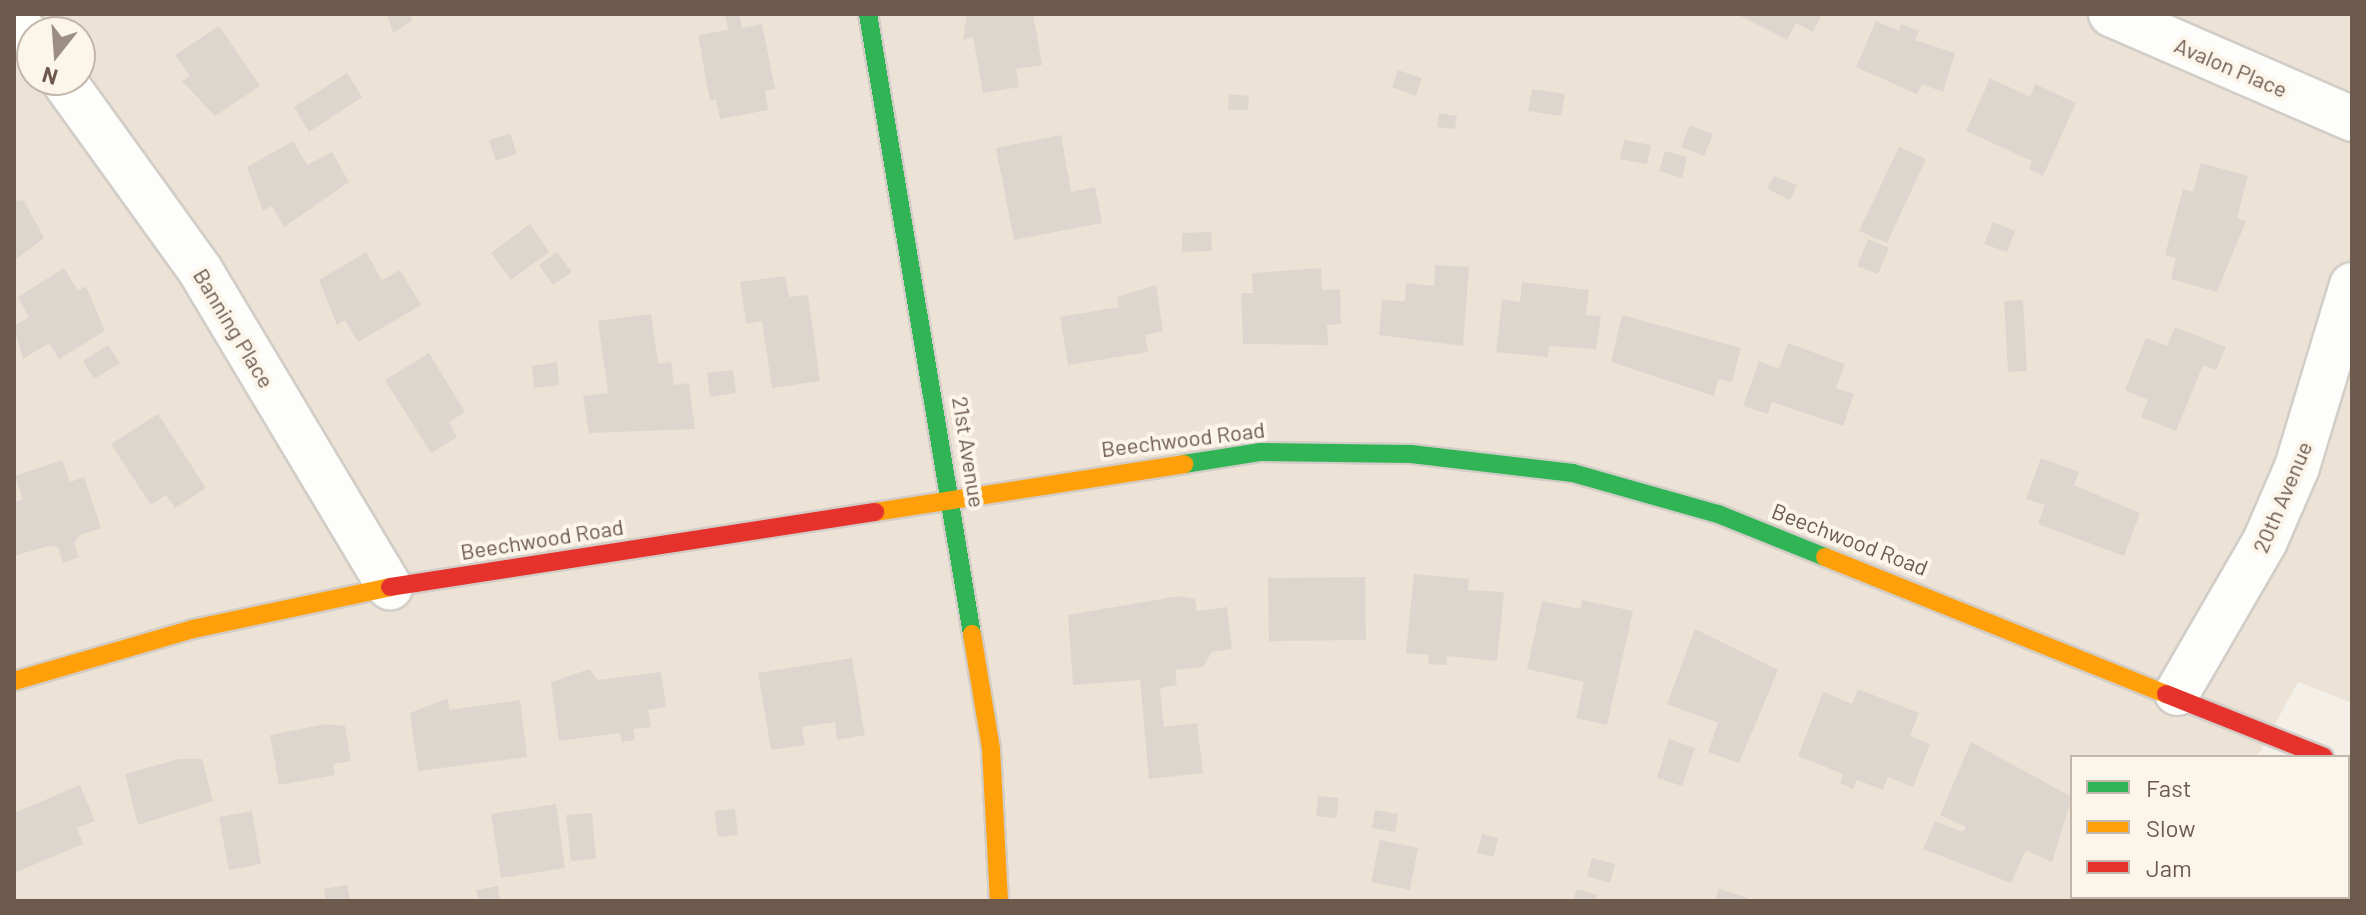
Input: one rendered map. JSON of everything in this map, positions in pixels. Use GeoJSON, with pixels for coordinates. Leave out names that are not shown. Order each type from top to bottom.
{"type":"FeatureCollection","features":[{"type":"Feature","properties":{"kind":"street","name":"21st Avenue"},"geometry":{"type":"LineString","coordinates":[[868,14],[952,500],[991,749],[999,901]]}},
{"type":"Feature","properties":{"kind":"street","name":"Avalon Place"},"geometry":{"type":"LineString","coordinates":[[2111,14],[2352,119]]}},
{"type":"Feature","properties":{"kind":"street","name":"Banning Place"},"geometry":{"type":"LineString","coordinates":[[75,96],[200,270],[390,587]]}},
{"type":"Feature","properties":{"kind":"street","name":"20th Avenue"},"geometry":{"type":"LineString","coordinates":[[2177,693],[2253,565],[2297,467],[2352,285]]}},
{"type":"Feature","properties":{"kind":"street","name":"Beechwood Road"},"geometry":{"type":"LineString","coordinates":[[14,681],[193,629],[390,587],[1261,452],[1411,454],[1573,473],[1718,514],[2177,693],[2319,755]]}},
{"type":"Feature","properties":{"kind":"shaded area"},"geometry":{"type":"Polygon","coordinates":[[[14,14],[2352,14],[2352,703],[2298,682],[2258,755],[2070,755],[2070,899],[2178,899],[14,901],[14,14]]]}},
{"type":"Feature","properties":{"kind":"building"},"geometry":{"type":"Polygon","coordinates":[[[387,14],[409,14],[413,20],[393,33],[387,14]]]}},
{"type":"Feature","properties":{"kind":"building"},"geometry":{"type":"Polygon","coordinates":[[[725,14],[739,14],[742,28],[762,24],[775,89],[765,91],[768,110],[720,119],[716,99],[710,101],[698,35],[728,30],[725,14]]]}},
{"type":"Feature","properties":{"kind":"building"},"geometry":{"type":"Polygon","coordinates":[[[967,14],[1033,14],[1042,65],[1016,69],[1019,87],[983,93],[973,37],[963,40],[967,14]]]}},
{"type":"Feature","properties":{"kind":"building"},"geometry":{"type":"Polygon","coordinates":[[[1737,14],[1822,14],[1813,32],[1796,23],[1787,40],[1737,14]]]}},
{"type":"Feature","properties":{"kind":"building"},"geometry":{"type":"Polygon","coordinates":[[[1876,21],[1899,31],[1901,24],[1919,31],[1915,40],[1955,53],[1943,92],[1922,84],[1917,94],[1856,67],[1876,21]]]}},
{"type":"Feature","properties":{"kind":"building"},"geometry":{"type":"Polygon","coordinates":[[[219,26],[260,86],[215,116],[182,81],[190,76],[175,55],[219,26]]]}},
{"type":"Feature","properties":{"kind":"building"},"geometry":{"type":"Polygon","coordinates":[[[1398,70],[1422,78],[1416,96],[1392,87],[1398,70]]]}},
{"type":"Feature","properties":{"kind":"building"},"geometry":{"type":"Polygon","coordinates":[[[347,73],[362,97],[309,132],[294,107],[347,73]]]}},
{"type":"Feature","properties":{"kind":"building"},"geometry":{"type":"Polygon","coordinates":[[[1990,78],[2030,97],[2035,84],[2076,103],[2043,176],[2029,169],[2032,161],[1966,131],[1990,78]]]}},
{"type":"Feature","properties":{"kind":"building"},"geometry":{"type":"Polygon","coordinates":[[[1532,89],[1565,94],[1561,116],[1528,111],[1532,89]]]}},
{"type":"Feature","properties":{"kind":"building"},"geometry":{"type":"Polygon","coordinates":[[[1229,94],[1249,96],[1248,110],[1228,110],[1229,94]]]}},
{"type":"Feature","properties":{"kind":"building"},"geometry":{"type":"Polygon","coordinates":[[[1439,113],[1457,116],[1455,129],[1437,127],[1439,113]]]}},
{"type":"Feature","properties":{"kind":"building"},"geometry":{"type":"Polygon","coordinates":[[[1690,125],[1713,134],[1704,156],[1681,147],[1690,125]]]}},
{"type":"Feature","properties":{"kind":"building"},"geometry":{"type":"Polygon","coordinates":[[[510,133],[517,154],[496,161],[489,140],[510,133]]]}},
{"type":"Feature","properties":{"kind":"building"},"geometry":{"type":"Polygon","coordinates":[[[1061,135],[1071,192],[1095,187],[1102,223],[1014,240],[996,148],[1061,135]]]}},
{"type":"Feature","properties":{"kind":"building"},"geometry":{"type":"Polygon","coordinates":[[[1624,140],[1651,145],[1647,164],[1620,159],[1624,140]]]}},
{"type":"Feature","properties":{"kind":"building"},"geometry":{"type":"Polygon","coordinates":[[[293,141],[307,165],[332,152],[349,182],[284,227],[272,206],[263,211],[247,167],[293,141]]]}},
{"type":"Feature","properties":{"kind":"building"},"geometry":{"type":"Polygon","coordinates":[[[1899,147],[1926,159],[1887,243],[1859,231],[1899,147]]]}},
{"type":"Feature","properties":{"kind":"building"},"geometry":{"type":"Polygon","coordinates":[[[1665,151],[1687,157],[1682,178],[1659,171],[1665,151]]]}},
{"type":"Feature","properties":{"kind":"building"},"geometry":{"type":"Polygon","coordinates":[[[2201,163],[2248,176],[2237,218],[2246,221],[2217,292],[2171,279],[2176,258],[2165,255],[2183,189],[2193,192],[2201,163]]]}},
{"type":"Feature","properties":{"kind":"building"},"geometry":{"type":"Polygon","coordinates":[[[1774,176],[1797,185],[1790,200],[1767,189],[1774,176]]]}},
{"type":"Feature","properties":{"kind":"building"},"geometry":{"type":"Polygon","coordinates":[[[14,200],[24,201],[44,238],[14,261],[14,200]]]}},
{"type":"Feature","properties":{"kind":"building"},"geometry":{"type":"Polygon","coordinates":[[[1993,222],[2015,231],[2007,252],[1984,244],[1993,222]]]}},
{"type":"Feature","properties":{"kind":"building"},"geometry":{"type":"Polygon","coordinates":[[[530,224],[549,252],[511,280],[491,253],[530,224]]]}},
{"type":"Feature","properties":{"kind":"building"},"geometry":{"type":"Polygon","coordinates":[[[1211,232],[1212,251],[1182,252],[1182,233],[1211,232]]]}},
{"type":"Feature","properties":{"kind":"building"},"geometry":{"type":"Polygon","coordinates":[[[1868,239],[1889,248],[1878,274],[1857,266],[1868,239]]]}},
{"type":"Feature","properties":{"kind":"building"},"geometry":{"type":"Polygon","coordinates":[[[366,252],[382,280],[400,270],[421,305],[358,342],[345,320],[337,325],[319,280],[366,252]]]}},
{"type":"Feature","properties":{"kind":"building"},"geometry":{"type":"Polygon","coordinates":[[[557,252],[572,272],[553,285],[539,265],[557,252]]]}},
{"type":"Feature","properties":{"kind":"building"},"geometry":{"type":"Polygon","coordinates":[[[1435,265],[1469,267],[1463,346],[1379,335],[1382,300],[1405,301],[1406,283],[1434,286],[1435,265]]]}},
{"type":"Feature","properties":{"kind":"building"},"geometry":{"type":"Polygon","coordinates":[[[64,268],[78,291],[86,286],[105,331],[59,359],[49,343],[23,359],[14,326],[29,317],[18,297],[64,268]]]}},
{"type":"Feature","properties":{"kind":"building"},"geometry":{"type":"Polygon","coordinates":[[[1321,268],[1322,290],[1340,289],[1341,324],[1327,325],[1328,345],[1243,344],[1241,293],[1253,293],[1252,273],[1321,268]]]}},
{"type":"Feature","properties":{"kind":"building"},"geometry":{"type":"Polygon","coordinates":[[[785,276],[789,297],[808,295],[820,381],[772,388],[762,321],[746,324],[740,282],[785,276]]]}},
{"type":"Feature","properties":{"kind":"building"},"geometry":{"type":"Polygon","coordinates":[[[1522,282],[1589,290],[1586,315],[1601,316],[1596,349],[1549,346],[1548,357],[1496,352],[1502,299],[1520,302],[1522,282]]]}},
{"type":"Feature","properties":{"kind":"building"},"geometry":{"type":"Polygon","coordinates":[[[1156,285],[1163,331],[1145,335],[1148,352],[1068,365],[1060,317],[1119,307],[1117,297],[1156,285]]]}},
{"type":"Feature","properties":{"kind":"building"},"geometry":{"type":"Polygon","coordinates":[[[2023,300],[2027,371],[2008,372],[2004,301],[2023,300]]]}},
{"type":"Feature","properties":{"kind":"building"},"geometry":{"type":"Polygon","coordinates":[[[651,314],[658,364],[671,362],[674,385],[689,383],[695,429],[589,433],[583,396],[608,393],[598,321],[651,314]]]}},
{"type":"Feature","properties":{"kind":"building"},"geometry":{"type":"Polygon","coordinates":[[[1622,315],[1741,348],[1732,382],[1718,379],[1714,396],[1611,362],[1622,315]]]}},
{"type":"Feature","properties":{"kind":"building"},"geometry":{"type":"Polygon","coordinates":[[[2175,327],[2226,347],[2216,370],[2203,365],[2176,431],[2141,417],[2148,400],[2125,390],[2146,338],[2167,346],[2175,327]]]}},
{"type":"Feature","properties":{"kind":"building"},"geometry":{"type":"Polygon","coordinates":[[[1788,343],[1845,364],[1836,388],[1854,394],[1843,426],[1772,402],[1768,414],[1743,406],[1759,361],[1779,369],[1788,343]]]}},
{"type":"Feature","properties":{"kind":"building"},"geometry":{"type":"Polygon","coordinates":[[[108,345],[120,363],[94,379],[83,361],[108,345]]]}},
{"type":"Feature","properties":{"kind":"building"},"geometry":{"type":"Polygon","coordinates":[[[429,353],[465,412],[449,422],[457,437],[431,453],[385,380],[429,353]]]}},
{"type":"Feature","properties":{"kind":"building"},"geometry":{"type":"Polygon","coordinates":[[[557,362],[559,385],[534,388],[532,366],[557,362]]]}},
{"type":"Feature","properties":{"kind":"building"},"geometry":{"type":"Polygon","coordinates":[[[733,370],[736,393],[710,397],[707,373],[733,370]]]}},
{"type":"Feature","properties":{"kind":"building"},"geometry":{"type":"Polygon","coordinates":[[[158,414],[206,488],[175,508],[166,495],[151,505],[111,444],[158,414]]]}},
{"type":"Feature","properties":{"kind":"building"},"geometry":{"type":"Polygon","coordinates":[[[2041,458],[2079,472],[2074,485],[2140,513],[2124,556],[2038,524],[2045,505],[2026,499],[2041,458]]]}},
{"type":"Feature","properties":{"kind":"building"},"geometry":{"type":"Polygon","coordinates":[[[62,460],[70,482],[84,477],[101,528],[80,535],[74,543],[79,557],[63,563],[58,547],[48,546],[14,556],[15,502],[23,499],[15,476],[62,460]]]}},
{"type":"Feature","properties":{"kind":"building"},"geometry":{"type":"Polygon","coordinates":[[[1414,574],[1469,579],[1468,590],[1504,592],[1497,661],[1447,656],[1446,665],[1428,664],[1429,655],[1406,653],[1414,574]]]}},
{"type":"Feature","properties":{"kind":"building"},"geometry":{"type":"Polygon","coordinates":[[[1365,577],[1366,640],[1269,641],[1268,578],[1365,577]]]}},
{"type":"Feature","properties":{"kind":"building"},"geometry":{"type":"Polygon","coordinates":[[[1179,596],[1195,599],[1197,611],[1227,607],[1232,649],[1212,652],[1203,667],[1175,670],[1177,685],[1160,688],[1164,727],[1197,723],[1203,773],[1149,779],[1140,680],[1073,685],[1068,615],[1179,596]]]}},
{"type":"Feature","properties":{"kind":"building"},"geometry":{"type":"Polygon","coordinates":[[[1582,600],[1633,611],[1607,725],[1576,718],[1584,682],[1527,669],[1542,601],[1580,609],[1582,600]]]}},
{"type":"Feature","properties":{"kind":"building"},"geometry":{"type":"Polygon","coordinates":[[[1695,629],[1778,670],[1739,763],[1708,752],[1718,723],[1667,704],[1695,629]]]}},
{"type":"Feature","properties":{"kind":"building"},"geometry":{"type":"Polygon","coordinates":[[[852,658],[865,735],[837,740],[835,722],[802,727],[805,745],[771,750],[758,673],[852,658]]]}},
{"type":"Feature","properties":{"kind":"building"},"geometry":{"type":"Polygon","coordinates":[[[589,669],[598,680],[661,672],[666,707],[648,710],[651,727],[633,729],[635,740],[622,742],[620,733],[559,741],[551,682],[589,669]]]}},
{"type":"Feature","properties":{"kind":"building"},"geometry":{"type":"Polygon","coordinates":[[[1858,689],[1919,713],[1910,736],[1930,744],[1913,787],[1888,777],[1883,790],[1857,780],[1853,789],[1840,783],[1843,774],[1798,756],[1823,692],[1852,704],[1858,689]]]}},
{"type":"Feature","properties":{"kind":"building"},"geometry":{"type":"Polygon","coordinates":[[[448,698],[449,710],[520,700],[527,757],[418,771],[410,713],[448,698]]]}},
{"type":"Feature","properties":{"kind":"building"},"geometry":{"type":"Polygon","coordinates":[[[325,724],[345,726],[351,761],[333,764],[335,775],[279,785],[270,735],[325,724]]]}},
{"type":"Feature","properties":{"kind":"building"},"geometry":{"type":"Polygon","coordinates":[[[1669,739],[1695,748],[1682,786],[1657,778],[1669,739]]]}},
{"type":"Feature","properties":{"kind":"building"},"geometry":{"type":"Polygon","coordinates":[[[1971,742],[2070,796],[2052,862],[2026,850],[2011,883],[1923,849],[1935,821],[1963,832],[1966,827],[1940,815],[1971,742]]]}},
{"type":"Feature","properties":{"kind":"building"},"geometry":{"type":"Polygon","coordinates":[[[179,759],[202,759],[213,801],[138,825],[125,774],[179,759]]]}},
{"type":"Feature","properties":{"kind":"building"},"geometry":{"type":"Polygon","coordinates":[[[80,785],[95,821],[77,828],[83,844],[14,873],[14,804],[17,812],[80,785]]]}},
{"type":"Feature","properties":{"kind":"building"},"geometry":{"type":"Polygon","coordinates":[[[1318,796],[1339,798],[1336,818],[1316,816],[1318,796]]]}},
{"type":"Feature","properties":{"kind":"building"},"geometry":{"type":"Polygon","coordinates":[[[556,804],[565,868],[501,878],[491,814],[556,804]]]}},
{"type":"Feature","properties":{"kind":"building"},"geometry":{"type":"Polygon","coordinates":[[[735,809],[738,835],[718,837],[714,811],[735,809]]]}},
{"type":"Feature","properties":{"kind":"building"},"geometry":{"type":"Polygon","coordinates":[[[1375,810],[1398,814],[1395,832],[1372,828],[1375,810]]]}},
{"type":"Feature","properties":{"kind":"building"},"geometry":{"type":"Polygon","coordinates":[[[252,811],[261,864],[229,870],[219,817],[252,811]]]}},
{"type":"Feature","properties":{"kind":"building"},"geometry":{"type":"Polygon","coordinates":[[[592,813],[596,859],[571,861],[566,815],[592,813]]]}},
{"type":"Feature","properties":{"kind":"building"},"geometry":{"type":"Polygon","coordinates":[[[1482,834],[1498,838],[1494,857],[1477,853],[1482,834]]]}},
{"type":"Feature","properties":{"kind":"building"},"geometry":{"type":"Polygon","coordinates":[[[1380,840],[1418,848],[1410,890],[1371,882],[1380,840]]]}},
{"type":"Feature","properties":{"kind":"building"},"geometry":{"type":"Polygon","coordinates":[[[1592,858],[1615,864],[1610,883],[1587,876],[1592,858]]]}},
{"type":"Feature","properties":{"kind":"building"},"geometry":{"type":"Polygon","coordinates":[[[347,885],[350,901],[326,901],[324,889],[347,885]]]}},
{"type":"Feature","properties":{"kind":"building"},"geometry":{"type":"Polygon","coordinates":[[[498,886],[500,899],[479,901],[476,890],[498,886]]]}},
{"type":"Feature","properties":{"kind":"building"},"geometry":{"type":"Polygon","coordinates":[[[1577,889],[1597,895],[1596,901],[1573,901],[1577,889]]]}},
{"type":"Feature","properties":{"kind":"building"},"geometry":{"type":"Polygon","coordinates":[[[1719,889],[1748,898],[1748,901],[1715,901],[1719,889]]]}},
{"type":"Feature","properties":{"kind":"traffic: fast"},"geometry":{"type":"LineString","coordinates":[[868,14],[972,634]]}},
{"type":"Feature","properties":{"kind":"traffic: fast"},"geometry":{"type":"LineString","coordinates":[[1184,464],[1261,452],[1411,454],[1573,473],[1718,514],[1825,557]]}},
{"type":"Feature","properties":{"kind":"traffic: slow"},"geometry":{"type":"LineString","coordinates":[[875,512],[1184,464]]}},
{"type":"Feature","properties":{"kind":"traffic: slow"},"geometry":{"type":"LineString","coordinates":[[1825,557],[2166,694]]}},
{"type":"Feature","properties":{"kind":"traffic: slow"},"geometry":{"type":"LineString","coordinates":[[14,681],[193,629],[390,587]]}},
{"type":"Feature","properties":{"kind":"traffic: slow"},"geometry":{"type":"LineString","coordinates":[[972,634],[991,749],[999,901]]}},
{"type":"Feature","properties":{"kind":"traffic: jam"},"geometry":{"type":"LineString","coordinates":[[390,587],[875,512]]}},
{"type":"Feature","properties":{"kind":"traffic: jam"},"geometry":{"type":"LineString","coordinates":[[2166,694],[2319,755]]}}]}
